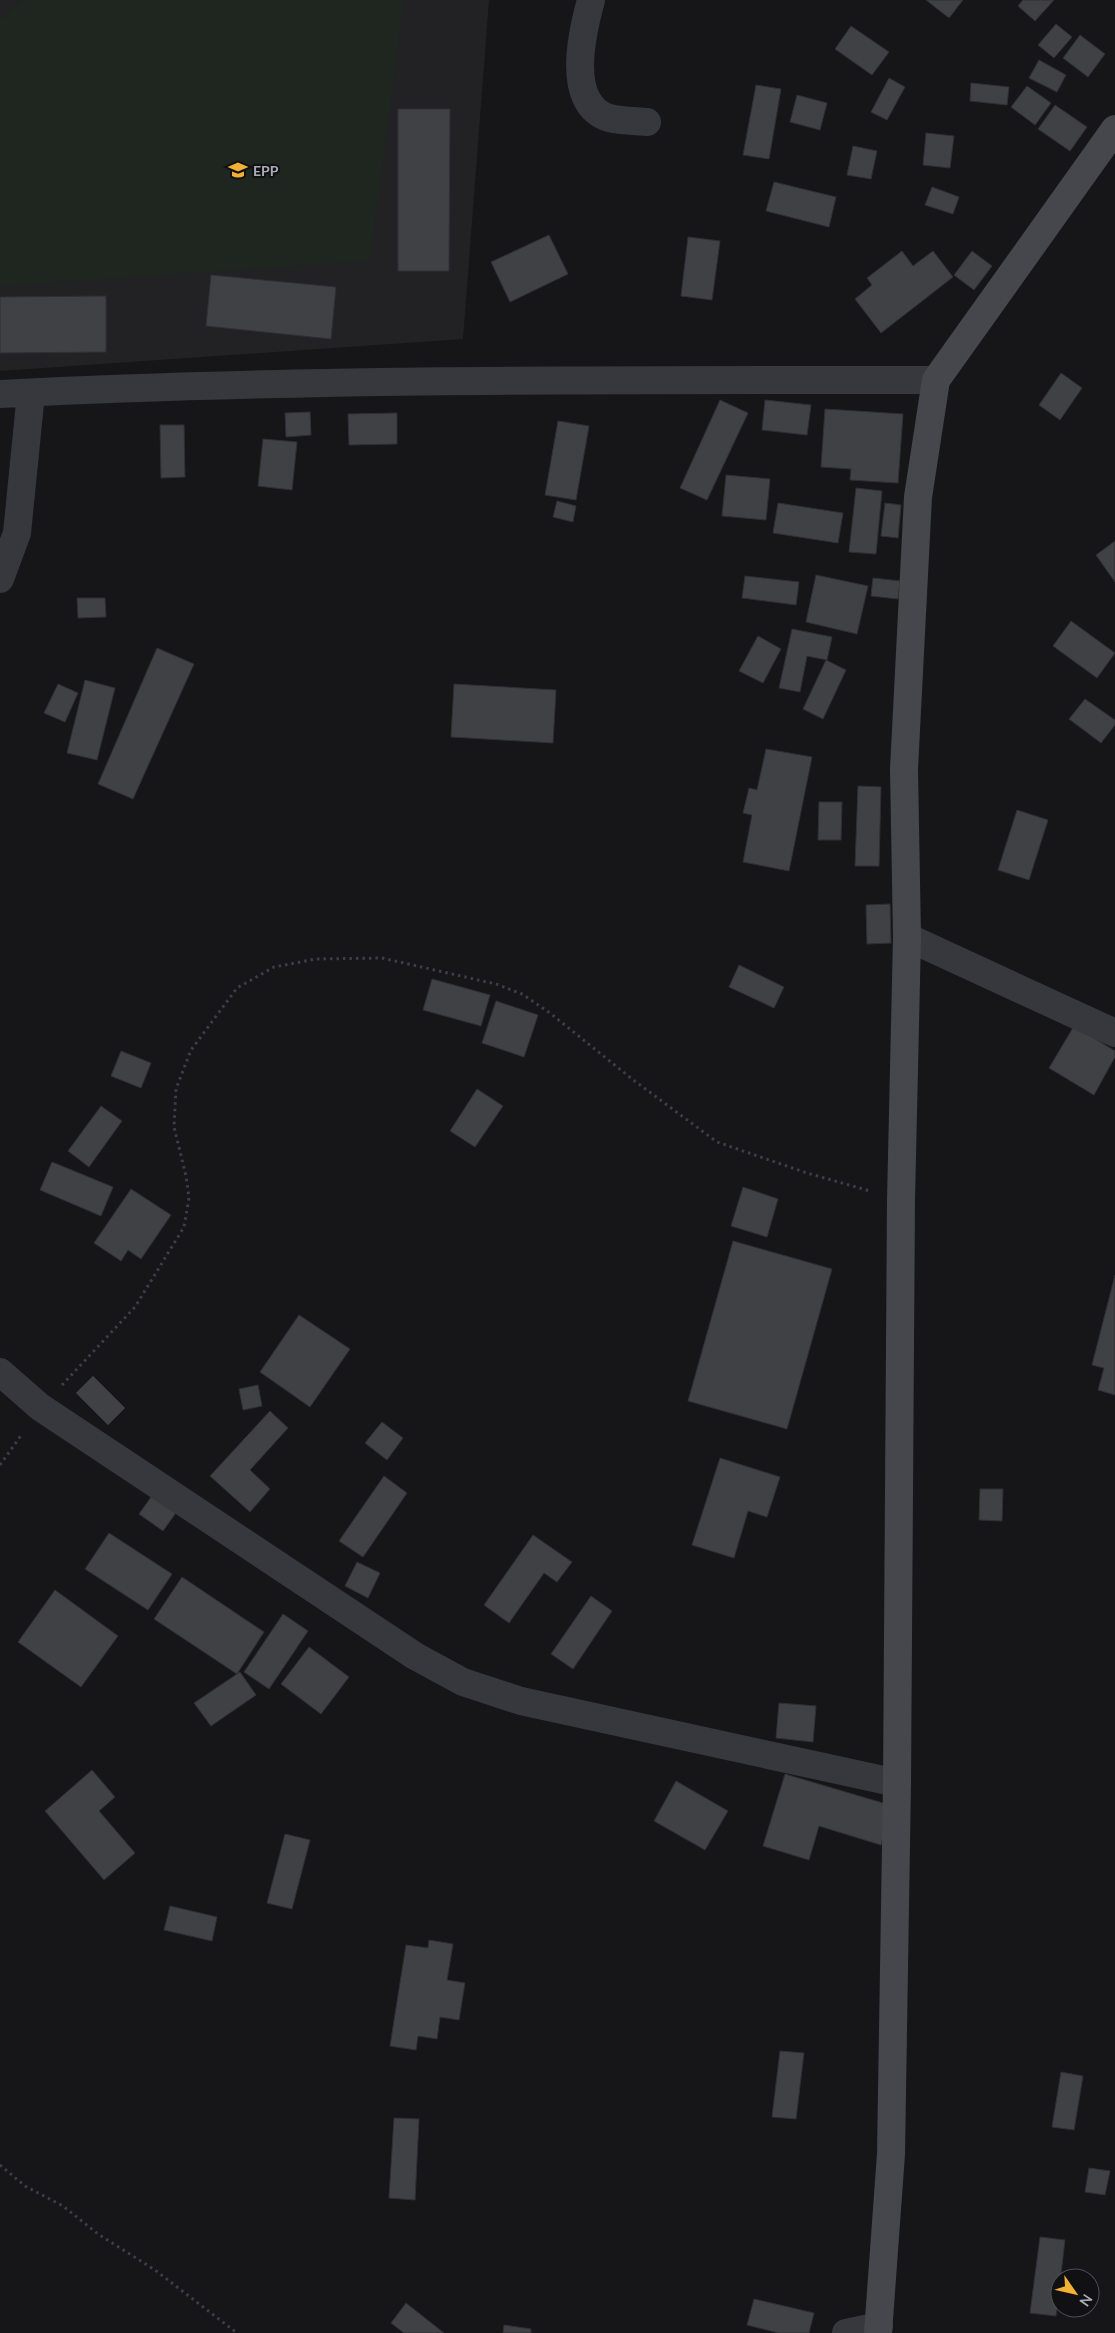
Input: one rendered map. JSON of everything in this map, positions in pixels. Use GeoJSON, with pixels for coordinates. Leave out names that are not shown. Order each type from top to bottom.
{"type":"FeatureCollection","features":[{"type":"Feature","properties":{"kind":"street"},"geometry":{"type":"LineString","coordinates":[[591,0],[584,25],[581,88],[589,107],[609,118],[647,122]]}},
{"type":"Feature","properties":{"kind":"street"},"geometry":{"type":"LineString","coordinates":[[846,2333],[879,2329],[891,2154],[897,1783],[902,1200],[907,936],[904,770],[918,496],[936,380],[1115,129]]}},
{"type":"Feature","properties":{"kind":"street"},"geometry":{"type":"LineString","coordinates":[[0,394],[142,387],[464,380],[936,380]]}},
{"type":"Feature","properties":{"kind":"street"},"geometry":{"type":"LineString","coordinates":[[0,579],[17,533],[31,393]]}},
{"type":"Feature","properties":{"kind":"street"},"geometry":{"type":"LineString","coordinates":[[907,936],[1115,1032]]}},
{"type":"Feature","properties":{"kind":"street"},"geometry":{"type":"LineString","coordinates":[[0,1372],[40,1407],[415,1656],[463,1682],[520,1701],[897,1783]]}},
{"type":"Feature","properties":{"kind":"path"},"geometry":{"type":"LineString","coordinates":[[0,1465],[40,1407],[134,1307],[184,1227],[189,1198],[186,1176],[174,1127],[176,1089],[191,1050],[237,988],[274,967],[316,959],[382,958],[496,984],[522,994],[550,1013],[632,1079],[718,1142],[807,1173],[902,1200]]}},
{"type":"Feature","properties":{"kind":"path"},"geometry":{"type":"LineString","coordinates":[[0,2165],[25,2186],[63,2206],[98,2234],[155,2270],[237,2333]]}},
{"type":"Feature","properties":{"kind":"shaded area","name":"EPP"},"geometry":{"type":"Polygon","coordinates":[[[0,0],[489,0],[463,339],[0,371],[0,0]]]}},
{"type":"Feature","properties":{"kind":"shaded area","name":"EPP"},"geometry":{"type":"Polygon","coordinates":[[[23,0],[404,0],[370,261],[0,286],[0,21],[23,0]]]}},
{"type":"Feature","properties":{"kind":"building"},"geometry":{"type":"Polygon","coordinates":[[[926,0],[963,0],[949,18],[926,0]]]}},
{"type":"Feature","properties":{"kind":"building"},"geometry":{"type":"Polygon","coordinates":[[[1023,0],[1054,0],[1035,21],[1018,6],[1023,0]]]}},
{"type":"Feature","properties":{"kind":"building"},"geometry":{"type":"Polygon","coordinates":[[[1056,24],[1072,37],[1054,58],[1038,45],[1056,24]]]}},
{"type":"Feature","properties":{"kind":"building"},"geometry":{"type":"Polygon","coordinates":[[[851,26],[889,52],[872,75],[835,49],[851,26]]]}},
{"type":"Feature","properties":{"kind":"building"},"geometry":{"type":"Polygon","coordinates":[[[1080,35],[1105,54],[1088,77],[1063,58],[1080,35]]]}},
{"type":"Feature","properties":{"kind":"building"},"geometry":{"type":"Polygon","coordinates":[[[1039,60],[1066,75],[1057,92],[1029,78],[1039,60]]]}},
{"type":"Feature","properties":{"kind":"building"},"geometry":{"type":"Polygon","coordinates":[[[889,78],[905,87],[887,120],[871,112],[889,78]]]}},
{"type":"Feature","properties":{"kind":"building"},"geometry":{"type":"Polygon","coordinates":[[[971,83],[1009,87],[1007,105],[970,101],[971,83]]]}},
{"type":"Feature","properties":{"kind":"building"},"geometry":{"type":"Polygon","coordinates":[[[756,85],[781,89],[769,159],[743,155],[756,85]]]}},
{"type":"Feature","properties":{"kind":"building"},"geometry":{"type":"Polygon","coordinates":[[[1027,86],[1051,103],[1035,125],[1011,107],[1027,86]]]}},
{"type":"Feature","properties":{"kind":"building"},"geometry":{"type":"Polygon","coordinates":[[[797,95],[827,103],[820,130],[790,122],[797,95]]]}},
{"type":"Feature","properties":{"kind":"building"},"geometry":{"type":"Polygon","coordinates":[[[1055,105],[1087,127],[1070,151],[1038,129],[1055,105]]]}},
{"type":"Feature","properties":{"kind":"building"},"geometry":{"type":"Polygon","coordinates":[[[398,109],[450,109],[449,271],[398,271],[398,109]]]}},
{"type":"Feature","properties":{"kind":"building"},"geometry":{"type":"Polygon","coordinates":[[[926,133],[954,136],[950,168],[923,165],[926,133]]]}},
{"type":"Feature","properties":{"kind":"building"},"geometry":{"type":"Polygon","coordinates":[[[853,146],[877,151],[871,179],[847,175],[853,146]]]}},
{"type":"Feature","properties":{"kind":"building"},"geometry":{"type":"Polygon","coordinates":[[[774,182],[836,197],[829,227],[766,211],[774,182]]]}},
{"type":"Feature","properties":{"kind":"building"},"geometry":{"type":"Polygon","coordinates":[[[932,187],[959,197],[953,214],[925,205],[932,187]]]}},
{"type":"Feature","properties":{"kind":"building"},"geometry":{"type":"Polygon","coordinates":[[[549,235],[568,274],[510,302],[491,262],[549,235]]]}},
{"type":"Feature","properties":{"kind":"building"},"geometry":{"type":"Polygon","coordinates":[[[688,237],[720,241],[712,300],[681,296],[688,237]]]}},
{"type":"Feature","properties":{"kind":"building"},"geometry":{"type":"Polygon","coordinates":[[[902,251],[913,266],[933,251],[953,277],[881,333],[855,299],[872,285],[867,278],[902,251]]]}},
{"type":"Feature","properties":{"kind":"building"},"geometry":{"type":"Polygon","coordinates":[[[972,251],[992,266],[974,290],[954,275],[972,251]]]}},
{"type":"Feature","properties":{"kind":"building"},"geometry":{"type":"Polygon","coordinates":[[[211,275],[336,287],[331,339],[206,326],[211,275]]]}},
{"type":"Feature","properties":{"kind":"building"},"geometry":{"type":"Polygon","coordinates":[[[106,296],[106,352],[0,353],[0,297],[106,296]]]}},
{"type":"Feature","properties":{"kind":"building"},"geometry":{"type":"Polygon","coordinates":[[[1061,373],[1082,388],[1060,420],[1039,405],[1061,373]]]}},
{"type":"Feature","properties":{"kind":"building"},"geometry":{"type":"Polygon","coordinates":[[[720,400],[748,413],[707,500],[680,488],[720,400]]]}},
{"type":"Feature","properties":{"kind":"building"},"geometry":{"type":"Polygon","coordinates":[[[765,400],[811,405],[807,435],[762,430],[765,400]]]}},
{"type":"Feature","properties":{"kind":"building"},"geometry":{"type":"Polygon","coordinates":[[[825,409],[903,414],[898,483],[850,480],[851,469],[821,467],[825,409]]]}},
{"type":"Feature","properties":{"kind":"building"},"geometry":{"type":"Polygon","coordinates":[[[310,412],[311,435],[286,437],[285,413],[310,412]]]}},
{"type":"Feature","properties":{"kind":"building"},"geometry":{"type":"Polygon","coordinates":[[[397,413],[397,444],[349,445],[348,414],[397,413]]]}},
{"type":"Feature","properties":{"kind":"building"},"geometry":{"type":"Polygon","coordinates":[[[558,421],[589,426],[576,500],[545,495],[558,421]]]}},
{"type":"Feature","properties":{"kind":"building"},"geometry":{"type":"Polygon","coordinates":[[[160,425],[184,425],[185,477],[161,478],[160,425]]]}},
{"type":"Feature","properties":{"kind":"building"},"geometry":{"type":"Polygon","coordinates":[[[263,439],[297,442],[292,490],[258,486],[263,439]]]}},
{"type":"Feature","properties":{"kind":"building"},"geometry":{"type":"Polygon","coordinates":[[[726,475],[770,479],[766,520],[722,516],[726,475]]]}},
{"type":"Feature","properties":{"kind":"building"},"geometry":{"type":"Polygon","coordinates":[[[856,488],[882,491],[876,554],[849,552],[856,488]]]}},
{"type":"Feature","properties":{"kind":"building"},"geometry":{"type":"Polygon","coordinates":[[[557,501],[576,506],[573,522],[553,517],[557,501]]]}},
{"type":"Feature","properties":{"kind":"building"},"geometry":{"type":"Polygon","coordinates":[[[778,503],[843,513],[838,543],[773,533],[778,503]]]}},
{"type":"Feature","properties":{"kind":"building"},"geometry":{"type":"Polygon","coordinates":[[[885,503],[901,505],[898,538],[881,536],[885,503]]]}},
{"type":"Feature","properties":{"kind":"building"},"geometry":{"type":"Polygon","coordinates":[[[1115,541],[1115,582],[1096,555],[1115,541]]]}},
{"type":"Feature","properties":{"kind":"building"},"geometry":{"type":"Polygon","coordinates":[[[816,575],[868,586],[857,634],[806,622],[816,575]]]}},
{"type":"Feature","properties":{"kind":"building"},"geometry":{"type":"Polygon","coordinates":[[[745,576],[799,582],[796,605],[742,598],[745,576]]]}},
{"type":"Feature","properties":{"kind":"building"},"geometry":{"type":"Polygon","coordinates":[[[873,578],[900,581],[898,599],[871,596],[873,578]]]}},
{"type":"Feature","properties":{"kind":"building"},"geometry":{"type":"Polygon","coordinates":[[[77,598],[105,598],[106,617],[78,618],[77,598]]]}},
{"type":"Feature","properties":{"kind":"building"},"geometry":{"type":"Polygon","coordinates":[[[1071,621],[1115,653],[1097,678],[1053,646],[1071,621]]]}},
{"type":"Feature","properties":{"kind":"building"},"geometry":{"type":"Polygon","coordinates":[[[792,629],[832,637],[827,660],[807,656],[800,692],[779,688],[792,629]]]}},
{"type":"Feature","properties":{"kind":"building"},"geometry":{"type":"Polygon","coordinates":[[[758,636],[781,649],[763,683],[739,671],[758,636]]]}},
{"type":"Feature","properties":{"kind":"building"},"geometry":{"type":"Polygon","coordinates":[[[157,648],[194,664],[133,799],[98,784],[157,648]]]}},
{"type":"Feature","properties":{"kind":"building"},"geometry":{"type":"Polygon","coordinates":[[[826,660],[846,670],[823,719],[803,709],[826,660]]]}},
{"type":"Feature","properties":{"kind":"building"},"geometry":{"type":"Polygon","coordinates":[[[85,680],[115,688],[97,760],[67,753],[85,680]]]}},
{"type":"Feature","properties":{"kind":"building"},"geometry":{"type":"Polygon","coordinates":[[[58,684],[78,693],[65,722],[44,713],[58,684]]]}},
{"type":"Feature","properties":{"kind":"building"},"geometry":{"type":"Polygon","coordinates":[[[454,684],[556,690],[553,743],[451,737],[454,684]]]}},
{"type":"Feature","properties":{"kind":"building"},"geometry":{"type":"Polygon","coordinates":[[[1085,699],[1115,720],[1115,725],[1101,743],[1069,719],[1085,699]]]}},
{"type":"Feature","properties":{"kind":"building"},"geometry":{"type":"Polygon","coordinates":[[[766,749],[812,757],[789,871],[743,862],[752,815],[743,813],[749,788],[757,790],[766,749]]]}},
{"type":"Feature","properties":{"kind":"building"},"geometry":{"type":"Polygon","coordinates":[[[858,786],[881,787],[879,866],[855,866],[858,786]]]}},
{"type":"Feature","properties":{"kind":"building"},"geometry":{"type":"Polygon","coordinates":[[[819,802],[842,802],[841,840],[818,840],[819,802]]]}},
{"type":"Feature","properties":{"kind":"building"},"geometry":{"type":"Polygon","coordinates":[[[1017,810],[1048,820],[1029,880],[998,870],[1017,810]]]}},
{"type":"Feature","properties":{"kind":"building"},"geometry":{"type":"Polygon","coordinates":[[[890,904],[891,943],[867,944],[866,905],[890,904]]]}},
{"type":"Feature","properties":{"kind":"building"},"geometry":{"type":"Polygon","coordinates":[[[739,965],[784,987],[774,1008],[729,987],[739,965]]]}},
{"type":"Feature","properties":{"kind":"building"},"geometry":{"type":"Polygon","coordinates":[[[432,979],[490,995],[481,1026],[423,1010],[432,979]]]}},
{"type":"Feature","properties":{"kind":"building"},"geometry":{"type":"Polygon","coordinates":[[[496,1001],[538,1015],[524,1057],[482,1043],[496,1001]]]}},
{"type":"Feature","properties":{"kind":"building"},"geometry":{"type":"Polygon","coordinates":[[[1074,1026],[1115,1051],[1115,1057],[1094,1095],[1049,1068],[1074,1026]]]}},
{"type":"Feature","properties":{"kind":"building"},"geometry":{"type":"Polygon","coordinates":[[[121,1051],[151,1063],[141,1088],[111,1076],[121,1051]]]}},
{"type":"Feature","properties":{"kind":"building"},"geometry":{"type":"Polygon","coordinates":[[[477,1089],[503,1106],[475,1147],[450,1131],[477,1089]]]}},
{"type":"Feature","properties":{"kind":"building"},"geometry":{"type":"Polygon","coordinates":[[[101,1106],[122,1121],[89,1167],[68,1151],[101,1106]]]}},
{"type":"Feature","properties":{"kind":"building"},"geometry":{"type":"Polygon","coordinates":[[[52,1162],[113,1187],[101,1216],[40,1190],[52,1162]]]}},
{"type":"Feature","properties":{"kind":"building"},"geometry":{"type":"Polygon","coordinates":[[[743,1187],[778,1199],[767,1237],[731,1226],[743,1187]]]}},
{"type":"Feature","properties":{"kind":"building"},"geometry":{"type":"Polygon","coordinates":[[[131,1189],[171,1215],[141,1259],[128,1250],[121,1261],[94,1243],[131,1189]]]}},
{"type":"Feature","properties":{"kind":"building"},"geometry":{"type":"Polygon","coordinates":[[[733,1241],[832,1269],[787,1429],[688,1401],[733,1241]]]}},
{"type":"Feature","properties":{"kind":"building"},"geometry":{"type":"Polygon","coordinates":[[[1115,1275],[1115,1395],[1098,1390],[1104,1368],[1092,1365],[1115,1275]]]}},
{"type":"Feature","properties":{"kind":"building"},"geometry":{"type":"Polygon","coordinates":[[[299,1315],[350,1349],[310,1407],[260,1372],[299,1315]]]}},
{"type":"Feature","properties":{"kind":"building"},"geometry":{"type":"Polygon","coordinates":[[[93,1376],[125,1408],[108,1425],[76,1393],[93,1376]]]}},
{"type":"Feature","properties":{"kind":"building"},"geometry":{"type":"Polygon","coordinates":[[[258,1385],[262,1406],[243,1410],[239,1389],[258,1385]]]}},
{"type":"Feature","properties":{"kind":"building"},"geometry":{"type":"Polygon","coordinates":[[[270,1411],[288,1428],[250,1470],[270,1489],[250,1512],[210,1476],[270,1411]]]}},
{"type":"Feature","properties":{"kind":"building"},"geometry":{"type":"Polygon","coordinates":[[[382,1422],[403,1438],[387,1460],[365,1443],[382,1422]]]}},
{"type":"Feature","properties":{"kind":"building"},"geometry":{"type":"Polygon","coordinates":[[[720,1458],[780,1477],[767,1517],[748,1511],[734,1558],[692,1545],[720,1458]]]}},
{"type":"Feature","properties":{"kind":"building"},"geometry":{"type":"Polygon","coordinates":[[[384,1476],[407,1493],[363,1557],[339,1541],[384,1476]]]}},
{"type":"Feature","properties":{"kind":"building"},"geometry":{"type":"Polygon","coordinates":[[[980,1489],[1003,1489],[1002,1521],[979,1520],[980,1489]]]}},
{"type":"Feature","properties":{"kind":"building"},"geometry":{"type":"Polygon","coordinates":[[[156,1490],[180,1507],[163,1531],[139,1514],[156,1490]]]}},
{"type":"Feature","properties":{"kind":"building"},"geometry":{"type":"Polygon","coordinates":[[[109,1533],[172,1574],[148,1610],[85,1569],[109,1533]]]}},
{"type":"Feature","properties":{"kind":"building"},"geometry":{"type":"Polygon","coordinates":[[[533,1535],[572,1562],[557,1582],[544,1573],[509,1623],[484,1605],[533,1535]]]}},
{"type":"Feature","properties":{"kind":"building"},"geometry":{"type":"Polygon","coordinates":[[[357,1562],[380,1573],[368,1598],[345,1586],[357,1562]]]}},
{"type":"Feature","properties":{"kind":"building"},"geometry":{"type":"Polygon","coordinates":[[[182,1577],[264,1632],[237,1674],[154,1619],[182,1577]]]}},
{"type":"Feature","properties":{"kind":"building"},"geometry":{"type":"Polygon","coordinates":[[[55,1590],[118,1636],[81,1687],[18,1642],[55,1590]]]}},
{"type":"Feature","properties":{"kind":"building"},"geometry":{"type":"Polygon","coordinates":[[[591,1596],[612,1611],[573,1669],[551,1654],[591,1596]]]}},
{"type":"Feature","properties":{"kind":"building"},"geometry":{"type":"Polygon","coordinates":[[[283,1614],[308,1631],[269,1689],[244,1672],[283,1614]]]}},
{"type":"Feature","properties":{"kind":"building"},"geometry":{"type":"Polygon","coordinates":[[[309,1647],[349,1677],[321,1714],[281,1684],[309,1647]]]}},
{"type":"Feature","properties":{"kind":"building"},"geometry":{"type":"Polygon","coordinates":[[[240,1672],[256,1695],[211,1726],[194,1703],[240,1672]]]}},
{"type":"Feature","properties":{"kind":"building"},"geometry":{"type":"Polygon","coordinates":[[[779,1703],[816,1706],[813,1742],[776,1738],[779,1703]]]}},
{"type":"Feature","properties":{"kind":"building"},"geometry":{"type":"Polygon","coordinates":[[[92,1770],[115,1797],[99,1811],[135,1853],[104,1880],[45,1811],[92,1770]]]}},
{"type":"Feature","properties":{"kind":"building"},"geometry":{"type":"Polygon","coordinates":[[[785,1774],[893,1806],[881,1845],[819,1826],[809,1860],[763,1846],[785,1774]]]}},
{"type":"Feature","properties":{"kind":"building"},"geometry":{"type":"Polygon","coordinates":[[[676,1781],[728,1811],[705,1850],[654,1821],[676,1781]]]}},
{"type":"Feature","properties":{"kind":"building"},"geometry":{"type":"Polygon","coordinates":[[[285,1834],[310,1840],[292,1909],[267,1903],[285,1834]]]}},
{"type":"Feature","properties":{"kind":"building"},"geometry":{"type":"Polygon","coordinates":[[[170,1906],[217,1917],[212,1941],[164,1930],[170,1906]]]}},
{"type":"Feature","properties":{"kind":"building"},"geometry":{"type":"Polygon","coordinates":[[[429,1940],[453,1944],[447,1980],[465,1983],[459,2020],[440,2017],[437,2039],[418,2036],[416,2050],[390,2046],[406,1945],[428,1948],[429,1940]]]}},
{"type":"Feature","properties":{"kind":"building"},"geometry":{"type":"Polygon","coordinates":[[[780,2051],[804,2053],[796,2119],[772,2117],[780,2051]]]}},
{"type":"Feature","properties":{"kind":"building"},"geometry":{"type":"Polygon","coordinates":[[[1061,2072],[1083,2076],[1074,2130],[1052,2127],[1061,2072]]]}},
{"type":"Feature","properties":{"kind":"building"},"geometry":{"type":"Polygon","coordinates":[[[394,2118],[419,2119],[415,2200],[389,2198],[394,2118]]]}},
{"type":"Feature","properties":{"kind":"building"},"geometry":{"type":"Polygon","coordinates":[[[1089,2168],[1110,2171],[1105,2195],[1085,2192],[1089,2168]]]}},
{"type":"Feature","properties":{"kind":"building"},"geometry":{"type":"Polygon","coordinates":[[[1040,2237],[1065,2240],[1062,2268],[1050,2268],[1050,2315],[1030,2313],[1040,2237]]]}},
{"type":"Feature","properties":{"kind":"building"},"geometry":{"type":"Polygon","coordinates":[[[754,2299],[814,2313],[809,2333],[779,2333],[747,2325],[754,2299]]]}},
{"type":"Feature","properties":{"kind":"building"},"geometry":{"type":"Polygon","coordinates":[[[406,2303],[444,2333],[404,2333],[391,2323],[406,2303]]]}},
{"type":"Feature","properties":{"kind":"building"},"geometry":{"type":"Polygon","coordinates":[[[504,2325],[531,2329],[531,2333],[503,2333],[504,2325]]]}},
{"type":"Feature","properties":{"kind":"place","name":"EPP"},"geometry":{"type":"Point","coordinates":[238,170]}}]}
